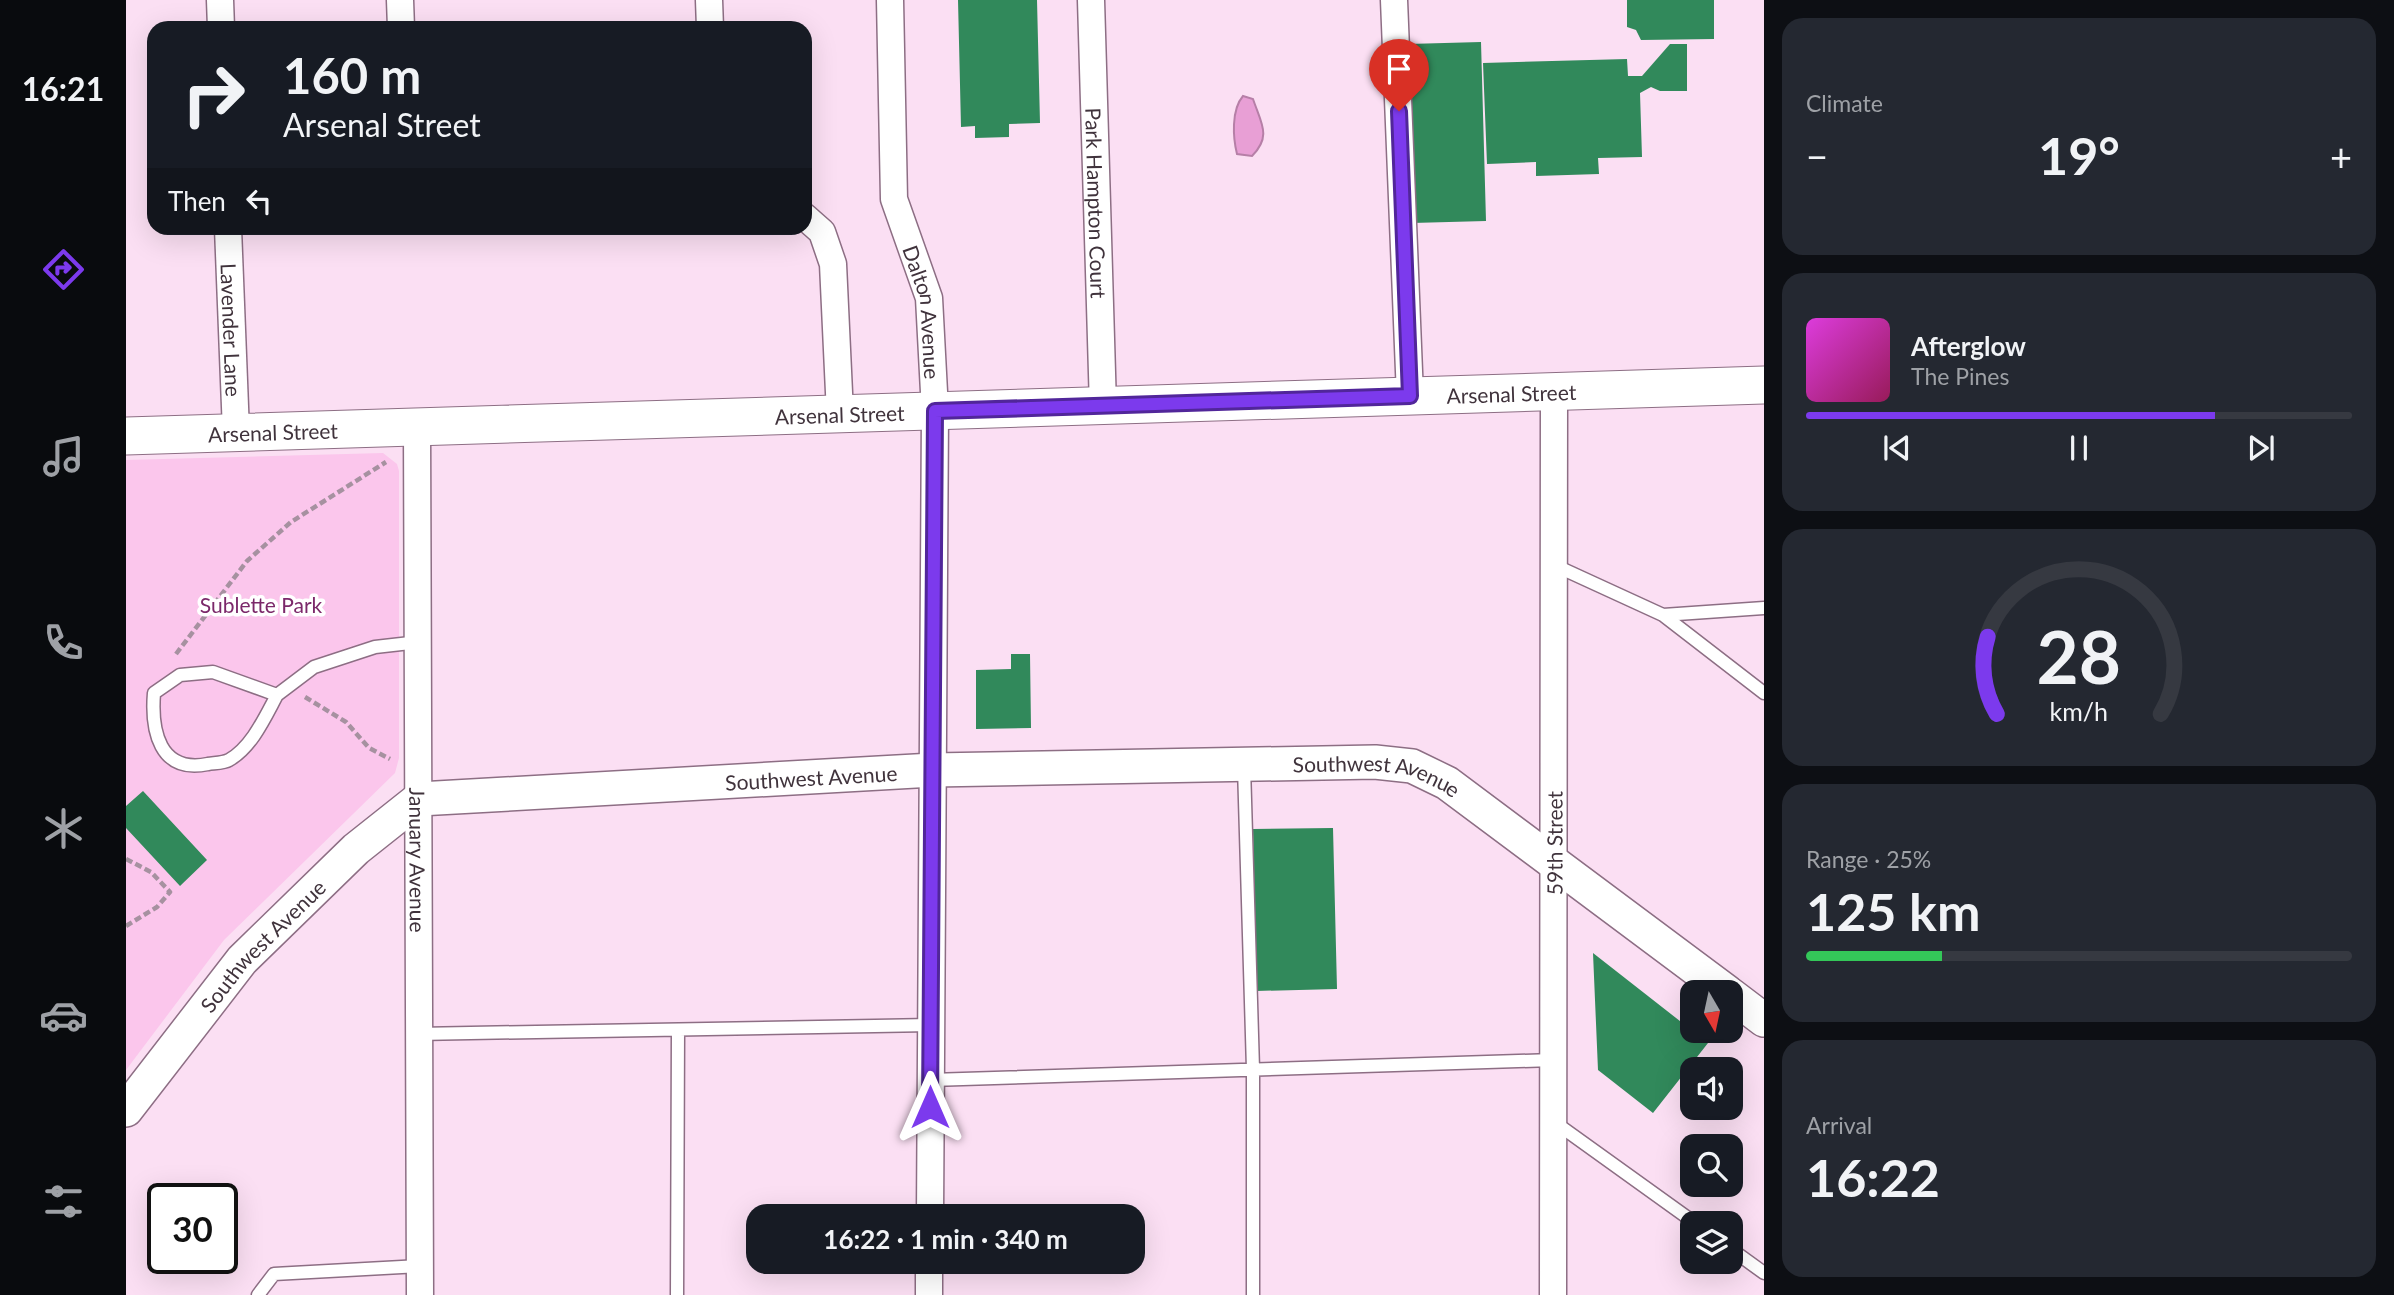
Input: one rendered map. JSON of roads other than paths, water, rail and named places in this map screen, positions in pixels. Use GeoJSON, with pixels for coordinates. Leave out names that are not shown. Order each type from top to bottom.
{"type":"FeatureCollection","features":[{"type":"Feature","properties":{"kind":"main road","name":"Arsenal Street"},"geometry":{"type":"LineString","coordinates":[[126,436],[1764,385]]}},
{"type":"Feature","properties":{"kind":"street"},"geometry":{"type":"LineString","coordinates":[[220,0],[221,21]]}},
{"type":"Feature","properties":{"kind":"street"},"geometry":{"type":"LineString","coordinates":[[400,0],[401,21]]}},
{"type":"Feature","properties":{"kind":"street"},"geometry":{"type":"LineString","coordinates":[[709,0],[710,21]]}},
{"type":"Feature","properties":{"kind":"street","name":"Dalton Avenue"},"geometry":{"type":"LineString","coordinates":[[890,0],[894,200],[929,298],[935,411],[930,1204]]}},
{"type":"Feature","properties":{"kind":"street","name":"Park Hampton Court"},"geometry":{"type":"LineString","coordinates":[[1091,0],[1103,407]]}},
{"type":"Feature","properties":{"kind":"street"},"geometry":{"type":"LineString","coordinates":[[1394,0],[1410,396]]}},
{"type":"Feature","properties":{"kind":"street"},"geometry":{"type":"LineString","coordinates":[[812,223],[822,232],[833,264],[840,414]]}},
{"type":"Feature","properties":{"kind":"street","name":"Lavender Lane"},"geometry":{"type":"LineString","coordinates":[[228,235],[236,432]]}},
{"type":"Feature","properties":{"kind":"street","name":"59th Street"},"geometry":{"type":"LineString","coordinates":[[1553,1295],[1554,392]]}},
{"type":"Feature","properties":{"kind":"street","name":"January Avenue"},"geometry":{"type":"LineString","coordinates":[[417,426],[420,642],[417,1034],[420,1295]]}},
{"type":"Feature","properties":{"kind":"street","name":"Southwest Avenue"},"geometry":{"type":"LineString","coordinates":[[126,1110],[242,960],[356,849],[419,799],[933,770],[1375,762],[1412,766],[1447,783],[1554,860],[1711,980]]}},
{"type":"Feature","properties":{"kind":"street","name":"Southwest Avenue"},"geometry":{"type":"LineString","coordinates":[[1743,1004],[1764,1020]]}},
{"type":"Feature","properties":{"kind":"street"},"geometry":{"type":"LineString","coordinates":[[929,1274],[929,1295]]}},
{"type":"Feature","properties":{"kind":"lane"},"geometry":{"type":"LineString","coordinates":[[1554,565],[1663,615],[1764,693]]}},
{"type":"Feature","properties":{"kind":"lane"},"geometry":{"type":"LineString","coordinates":[[1663,615],[1764,608]]}},
{"type":"Feature","properties":{"kind":"lane"},"geometry":{"type":"LineString","coordinates":[[281,692],[213,672],[180,675],[155,693],[152,723],[162,750],[180,762],[199,766],[229,760],[254,736],[281,692],[314,667],[375,647],[420,642]]}},
{"type":"Feature","properties":{"kind":"lane"},"geometry":{"type":"LineString","coordinates":[[1244,764],[1253,1069],[1252,1295]]}},
{"type":"Feature","properties":{"kind":"lane"},"geometry":{"type":"LineString","coordinates":[[417,1034],[931,1025]]}},
{"type":"Feature","properties":{"kind":"lane"},"geometry":{"type":"LineString","coordinates":[[677,1295],[678,1030]]}},
{"type":"Feature","properties":{"kind":"lane"},"geometry":{"type":"LineString","coordinates":[[930,1080],[1553,1060]]}},
{"type":"Feature","properties":{"kind":"lane"},"geometry":{"type":"LineString","coordinates":[[1553,1121],[1680,1212]]}},
{"type":"Feature","properties":{"kind":"lane"},"geometry":{"type":"LineString","coordinates":[[1743,1258],[1764,1273]]}},
{"type":"Feature","properties":{"kind":"lane"},"geometry":{"type":"LineString","coordinates":[[258,1295],[274,1274],[420,1265]]}},
{"type":"Feature","properties":{"kind":"park label","name":"Sublette Park"},"geometry":{"type":"Point","coordinates":[261,604]}}]}
